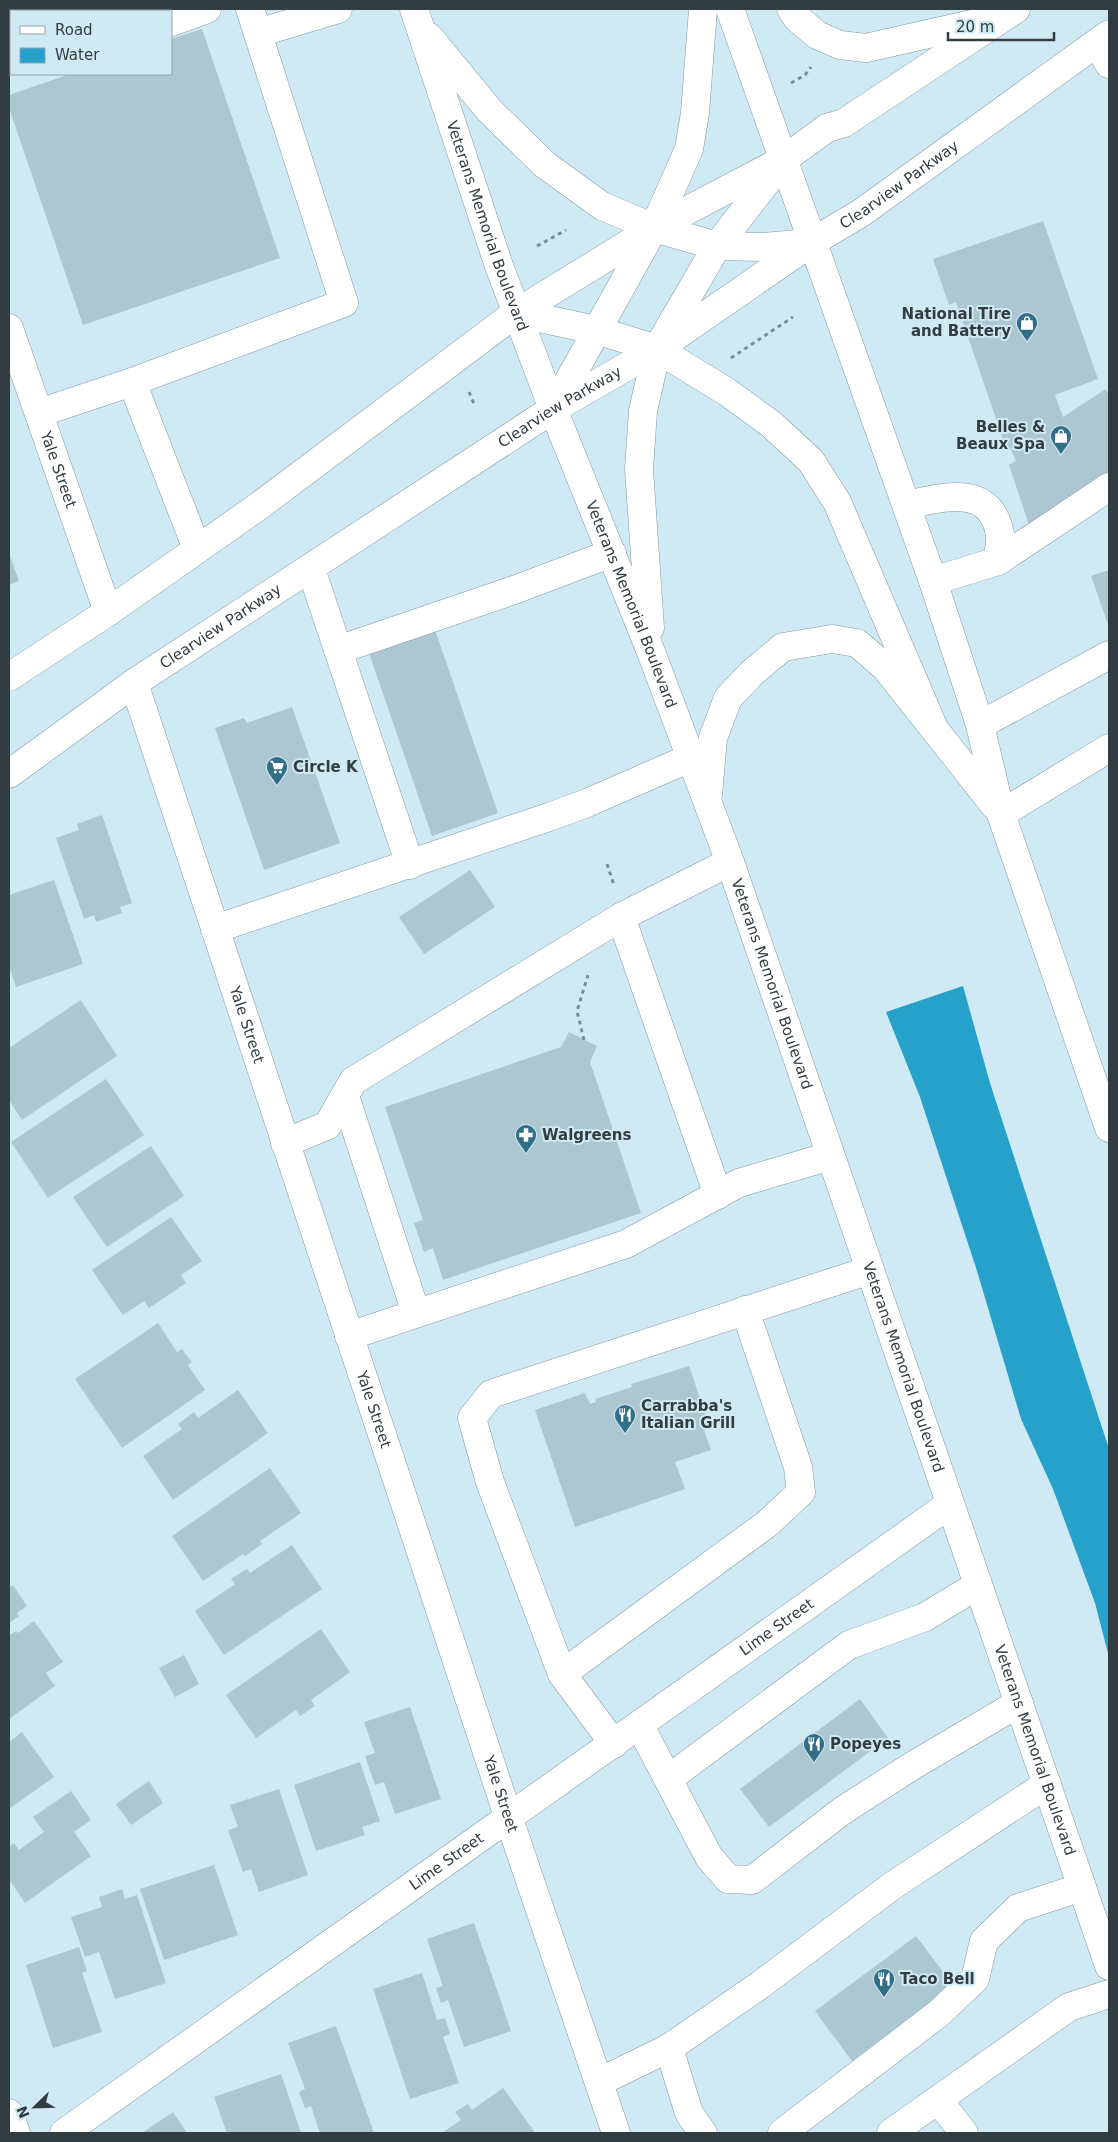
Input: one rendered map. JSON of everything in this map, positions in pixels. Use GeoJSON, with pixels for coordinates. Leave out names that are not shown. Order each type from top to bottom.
{"type":"FeatureCollection","features":[{"type":"Feature","properties":{"kind":"main road"},"geometry":{"type":"LineString","coordinates":[[172,22],[206,9]]}},
{"type":"Feature","properties":{"kind":"main road"},"geometry":{"type":"LineString","coordinates":[[39,413],[132,382],[344,303],[254,21],[338,9]]}},
{"type":"Feature","properties":{"kind":"main road"},"geometry":{"type":"LineString","coordinates":[[553,409],[654,228],[689,148],[695,114],[703,9]]}},
{"type":"Feature","properties":{"kind":"main road"},"geometry":{"type":"LineString","coordinates":[[730,9],[933,581],[980,725],[1001,814],[1104,1092],[1109,1128]]}},
{"type":"Feature","properties":{"kind":"main road"},"geometry":{"type":"LineString","coordinates":[[791,9],[797,18],[817,35],[840,45],[866,48],[1011,13]]}},
{"type":"Feature","properties":{"kind":"main road"},"geometry":{"type":"LineString","coordinates":[[9,677],[108,612],[259,506],[516,313],[654,228],[783,160],[827,128],[844,123],[1011,13]]}},
{"type":"Feature","properties":{"kind":"main road"},"geometry":{"type":"LineString","coordinates":[[416,16],[490,110],[544,164],[602,206],[654,228],[716,246],[763,248],[812,242]]}},
{"type":"Feature","properties":{"kind":"main road","name":"Veterans Memorial Boulevard"},"geometry":{"type":"LineString","coordinates":[[416,16],[516,313],[651,652],[730,862],[1109,1966]]}},
{"type":"Feature","properties":{"kind":"main road","name":"Clearview Parkway"},"geometry":{"type":"LineString","coordinates":[[9,774],[134,683],[553,409],[658,349],[812,242],[861,213],[1105,47]]}},
{"type":"Feature","properties":{"kind":"main road"},"geometry":{"type":"LineString","coordinates":[[651,652],[639,469],[643,411],[658,349],[716,246],[783,160]]}},
{"type":"Feature","properties":{"kind":"main road"},"geometry":{"type":"LineString","coordinates":[[516,313],[596,330],[658,349],[734,397],[771,424],[811,461],[837,502],[933,726]]}},
{"type":"Feature","properties":{"kind":"main road","name":"Yale Street"},"geometry":{"type":"LineString","coordinates":[[9,328],[108,612]]}},
{"type":"Feature","properties":{"kind":"main road"},"geometry":{"type":"LineString","coordinates":[[132,382],[197,549]]}},
{"type":"Feature","properties":{"kind":"main road"},"geometry":{"type":"LineString","coordinates":[[933,581],[998,561],[1109,487]]}},
{"type":"Feature","properties":{"kind":"main road"},"geometry":{"type":"LineString","coordinates":[[907,505],[940,498],[966,496],[982,501],[993,517],[1000,534],[998,561]]}},
{"type":"Feature","properties":{"kind":"main road"},"geometry":{"type":"LineString","coordinates":[[338,650],[514,590],[612,553]]}},
{"type":"Feature","properties":{"kind":"main road"},"geometry":{"type":"LineString","coordinates":[[311,569],[410,865]]}},
{"type":"Feature","properties":{"kind":"main road"},"geometry":{"type":"LineString","coordinates":[[707,804],[714,738],[728,698],[753,672],[783,647],[832,639],[857,643],[886,668],[1001,814]]}},
{"type":"Feature","properties":{"kind":"main road"},"geometry":{"type":"LineString","coordinates":[[980,725],[1109,655]]}},
{"type":"Feature","properties":{"kind":"main road","name":"Yale Street"},"geometry":{"type":"LineString","coordinates":[[134,683],[509,1819],[616,2133]]}},
{"type":"Feature","properties":{"kind":"main road"},"geometry":{"type":"LineString","coordinates":[[1001,814],[1109,748]]}},
{"type":"Feature","properties":{"kind":"main road"},"geometry":{"type":"LineString","coordinates":[[215,930],[587,804],[690,758]]}},
{"type":"Feature","properties":{"kind":"main road"},"geometry":{"type":"LineString","coordinates":[[285,1143],[328,1125],[353,1081],[621,917],[730,862]]}},
{"type":"Feature","properties":{"kind":"main road"},"geometry":{"type":"LineString","coordinates":[[621,917],[718,1195]]}},
{"type":"Feature","properties":{"kind":"main road"},"geometry":{"type":"LineString","coordinates":[[345,1096],[416,1313]]}},
{"type":"Feature","properties":{"kind":"main road"},"geometry":{"type":"LineString","coordinates":[[349,1336],[626,1244],[740,1183],[830,1156]]}},
{"type":"Feature","properties":{"kind":"main road"},"geometry":{"type":"LineString","coordinates":[[614,1744],[562,1674],[490,1482],[472,1418],[491,1394],[870,1270]]}},
{"type":"Feature","properties":{"kind":"main road"},"geometry":{"type":"LineString","coordinates":[[562,1674],[768,1523],[800,1492],[798,1467],[745,1310]]}},
{"type":"Feature","properties":{"kind":"main road","name":"Lime Street"},"geometry":{"type":"LineString","coordinates":[[64,2133],[640,1726],[950,1504]]}},
{"type":"Feature","properties":{"kind":"main road"},"geometry":{"type":"LineString","coordinates":[[668,1779],[848,1646],[926,1617],[978,1585]]}},
{"type":"Feature","properties":{"kind":"main road"},"geometry":{"type":"LineString","coordinates":[[640,1726],[709,1857],[728,1879],[752,1880],[842,1811],[912,1766],[1018,1703]]}},
{"type":"Feature","properties":{"kind":"main road"},"geometry":{"type":"LineString","coordinates":[[599,2082],[669,2048],[760,1985],[892,1886],[1047,1784]]}},
{"type":"Feature","properties":{"kind":"main road"},"geometry":{"type":"LineString","coordinates":[[782,2133],[938,2014],[975,1979],[984,1941],[1018,1908],[1082,1887]]}},
{"type":"Feature","properties":{"kind":"main road"},"geometry":{"type":"LineString","coordinates":[[891,2133],[1070,2007],[1109,1994]]}},
{"type":"Feature","properties":{"kind":"main road"},"geometry":{"type":"LineString","coordinates":[[669,2048],[689,2112],[703,2133]]}},
{"type":"Feature","properties":{"kind":"main road"},"geometry":{"type":"LineString","coordinates":[[938,2100],[964,2133]]}},
{"type":"Feature","properties":{"kind":"main road"},"geometry":{"type":"LineString","coordinates":[[9,2113],[16,2133]]}},
{"type":"Feature","properties":{"kind":"path"},"geometry":{"type":"LineString","coordinates":[[789,85],[805,75],[813,64]]}},
{"type":"Feature","properties":{"kind":"path"},"geometry":{"type":"LineString","coordinates":[[537,246],[566,230]]}},
{"type":"Feature","properties":{"kind":"path"},"geometry":{"type":"LineString","coordinates":[[731,358],[793,317]]}},
{"type":"Feature","properties":{"kind":"path"},"geometry":{"type":"LineString","coordinates":[[469,392],[474,404]]}},
{"type":"Feature","properties":{"kind":"water"},"geometry":{"type":"Polygon","coordinates":[[[963,986],[990,1083],[1109,1449],[1109,1657],[1095,1603],[1053,1489],[1021,1419],[977,1271],[920,1097],[886,1012],[963,986]]]}},
{"type":"Feature","properties":{"kind":"building"},"geometry":{"type":"Polygon","coordinates":[[[86,9],[143,9],[140,10],[86,9]]]}},
{"type":"Feature","properties":{"kind":"building"},"geometry":{"type":"Polygon","coordinates":[[[202,29],[280,258],[83,325],[9,108],[9,95],[67,75],[172,75],[172,39],[202,29]]]}},
{"type":"Feature","properties":{"kind":"building","name":"National Tire and Battery"},"geometry":{"type":"Polygon","coordinates":[[[1043,221],[1098,379],[1055,395],[1063,417],[1106,389],[1109,395],[1109,478],[1030,528],[1009,465],[1016,461],[1011,450],[1033,436],[1007,451],[956,302],[949,305],[933,259],[1043,221]]]}},
{"type":"Feature","properties":{"kind":"building"},"geometry":{"type":"Polygon","coordinates":[[[9,553],[19,581],[9,585],[9,553]]]}},
{"type":"Feature","properties":{"kind":"building"},"geometry":{"type":"Polygon","coordinates":[[[1109,570],[1109,627],[1091,576],[1109,570]]]}},
{"type":"Feature","properties":{"kind":"building"},"geometry":{"type":"Polygon","coordinates":[[[434,627],[498,813],[432,836],[368,650],[434,627]]]}},
{"type":"Feature","properties":{"kind":"building","name":"Circle K"},"geometry":{"type":"Polygon","coordinates":[[[292,707],[340,843],[264,870],[215,728],[244,718],[247,723],[292,707]]]}},
{"type":"Feature","properties":{"kind":"building"},"geometry":{"type":"Polygon","coordinates":[[[102,815],[132,903],[120,907],[122,913],[96,922],[94,915],[84,919],[56,838],[79,830],[77,824],[102,815]]]}},
{"type":"Feature","properties":{"kind":"building"},"geometry":{"type":"Polygon","coordinates":[[[470,870],[495,907],[424,954],[399,917],[470,870]]]}},
{"type":"Feature","properties":{"kind":"building"},"geometry":{"type":"Polygon","coordinates":[[[54,880],[83,964],[16,987],[9,966],[9,895],[54,880]]]}},
{"type":"Feature","properties":{"kind":"building"},"geometry":{"type":"Polygon","coordinates":[[[81,1000],[117,1056],[22,1120],[9,1100],[9,1048],[81,1000]]]}},
{"type":"Feature","properties":{"kind":"building"},"geometry":{"type":"Polygon","coordinates":[[[569,1032],[597,1046],[590,1062],[641,1213],[443,1280],[433,1248],[424,1252],[414,1223],[423,1220],[385,1107],[561,1047],[569,1032]]]}},
{"type":"Feature","properties":{"kind":"building"},"geometry":{"type":"Polygon","coordinates":[[[106,1079],[144,1135],[48,1198],[11,1142],[106,1079]]]}},
{"type":"Feature","properties":{"kind":"building"},"geometry":{"type":"Polygon","coordinates":[[[151,1146],[184,1196],[107,1247],[73,1197],[151,1146]]]}},
{"type":"Feature","properties":{"kind":"building"},"geometry":{"type":"Polygon","coordinates":[[[171,1217],[202,1261],[181,1275],[186,1283],[149,1308],[144,1301],[123,1315],[92,1270],[171,1217]]]}},
{"type":"Feature","properties":{"kind":"building"},"geometry":{"type":"Polygon","coordinates":[[[158,1323],[177,1352],[182,1349],[192,1362],[188,1365],[205,1390],[122,1448],[75,1379],[158,1323]]]}},
{"type":"Feature","properties":{"kind":"building","name":"Carrabba's Italian Grill"},"geometry":{"type":"Polygon","coordinates":[[[689,1366],[706,1416],[700,1418],[711,1450],[675,1462],[685,1489],[575,1527],[535,1410],[585,1393],[590,1404],[596,1402],[595,1399],[632,1387],[631,1384],[689,1366]]]}},
{"type":"Feature","properties":{"kind":"building"},"geometry":{"type":"Polygon","coordinates":[[[238,1390],[268,1433],[173,1500],[143,1456],[182,1429],[178,1424],[194,1412],[198,1418],[238,1390]]]}},
{"type":"Feature","properties":{"kind":"building"},"geometry":{"type":"Polygon","coordinates":[[[270,1468],[301,1513],[260,1541],[262,1544],[245,1556],[243,1554],[203,1581],[172,1536],[270,1468]]]}},
{"type":"Feature","properties":{"kind":"building"},"geometry":{"type":"Polygon","coordinates":[[[292,1545],[322,1589],[224,1655],[195,1611],[235,1584],[231,1579],[247,1569],[250,1573],[292,1545]]]}},
{"type":"Feature","properties":{"kind":"building"},"geometry":{"type":"Polygon","coordinates":[[[13,1585],[27,1606],[17,1613],[19,1616],[9,1623],[9,1588],[13,1585]]]}},
{"type":"Feature","properties":{"kind":"building"},"geometry":{"type":"Polygon","coordinates":[[[34,1621],[63,1662],[46,1673],[55,1686],[9,1719],[9,1636],[16,1631],[18,1633],[34,1621]]]}},
{"type":"Feature","properties":{"kind":"building"},"geometry":{"type":"Polygon","coordinates":[[[321,1629],[350,1672],[311,1700],[315,1706],[300,1716],[296,1710],[256,1738],[226,1695],[321,1629]]]}},
{"type":"Feature","properties":{"kind":"building"},"geometry":{"type":"Polygon","coordinates":[[[184,1655],[199,1684],[175,1697],[159,1668],[184,1655]]]}},
{"type":"Feature","properties":{"kind":"building","name":"Popeyes"},"geometry":{"type":"Polygon","coordinates":[[[860,1699],[888,1738],[769,1827],[740,1789],[860,1699]]]}},
{"type":"Feature","properties":{"kind":"building"},"geometry":{"type":"Polygon","coordinates":[[[410,1707],[441,1799],[395,1814],[384,1782],[375,1785],[365,1756],[375,1753],[364,1722],[410,1707]]]}},
{"type":"Feature","properties":{"kind":"building"},"geometry":{"type":"Polygon","coordinates":[[[22,1732],[54,1777],[9,1809],[9,1742],[22,1732]]]}},
{"type":"Feature","properties":{"kind":"building"},"geometry":{"type":"Polygon","coordinates":[[[360,1762],[380,1821],[362,1827],[365,1835],[316,1851],[294,1785],[360,1762]]]}},
{"type":"Feature","properties":{"kind":"building"},"geometry":{"type":"Polygon","coordinates":[[[149,1781],[163,1803],[131,1825],[116,1804],[149,1781]]]}},
{"type":"Feature","properties":{"kind":"building"},"geometry":{"type":"Polygon","coordinates":[[[279,1789],[308,1875],[259,1892],[251,1869],[243,1872],[228,1830],[238,1827],[230,1805],[279,1789]]]}},
{"type":"Feature","properties":{"kind":"building"},"geometry":{"type":"Polygon","coordinates":[[[71,1791],[91,1820],[74,1832],[91,1856],[25,1903],[9,1879],[9,1847],[14,1843],[19,1850],[44,1832],[33,1817],[71,1791]]]}},
{"type":"Feature","properties":{"kind":"building"},"geometry":{"type":"Polygon","coordinates":[[[214,1865],[238,1935],[164,1960],[140,1889],[214,1865]]]}},
{"type":"Feature","properties":{"kind":"building"},"geometry":{"type":"Polygon","coordinates":[[[122,1889],[125,1899],[137,1895],[166,1983],[115,1999],[99,1952],[85,1957],[71,1917],[102,1907],[99,1897],[122,1889]]]}},
{"type":"Feature","properties":{"kind":"building"},"geometry":{"type":"Polygon","coordinates":[[[474,1923],[511,2031],[464,2047],[448,2000],[441,2003],[436,1988],[443,1986],[427,1939],[474,1923]]]}},
{"type":"Feature","properties":{"kind":"building","name":"Taco Bell"},"geometry":{"type":"Polygon","coordinates":[[[916,1936],[953,1985],[852,2061],[815,2011],[916,1936]]]}},
{"type":"Feature","properties":{"kind":"building"},"geometry":{"type":"Polygon","coordinates":[[[79,1947],[87,1971],[82,1973],[102,2032],[53,2048],[26,1965],[79,1947]]]}},
{"type":"Feature","properties":{"kind":"building"},"geometry":{"type":"Polygon","coordinates":[[[422,1973],[437,2020],[445,2018],[450,2034],[443,2037],[459,2083],[410,2099],[373,1989],[422,1973]]]}},
{"type":"Feature","properties":{"kind":"building"},"geometry":{"type":"Polygon","coordinates":[[[336,2026],[374,2133],[320,2133],[311,2106],[305,2108],[299,2092],[305,2089],[288,2043],[336,2026]]]}},
{"type":"Feature","properties":{"kind":"building"},"geometry":{"type":"Polygon","coordinates":[[[281,2074],[301,2133],[227,2133],[214,2097],[281,2074]]]}},
{"type":"Feature","properties":{"kind":"building"},"geometry":{"type":"Polygon","coordinates":[[[503,2088],[534,2131],[531,2133],[442,2133],[461,2120],[455,2112],[468,2104],[472,2110],[503,2088]]]}},
{"type":"Feature","properties":{"kind":"building"},"geometry":{"type":"Polygon","coordinates":[[[173,2112],[187,2133],[142,2133],[173,2112]]]}},
{"type":"Feature","properties":{"kind":"place","name":"National Tire and Battery"},"geometry":{"type":"Point","coordinates":[1027,342]}},
{"type":"Feature","properties":{"kind":"place","name":"Belles & Beaux Spa"},"geometry":{"type":"Point","coordinates":[1061,455]}},
{"type":"Feature","properties":{"kind":"place","name":"Circle K"},"geometry":{"type":"Point","coordinates":[277,786]}},
{"type":"Feature","properties":{"kind":"place","name":"Walgreens"},"geometry":{"type":"Point","coordinates":[526,1154]}},
{"type":"Feature","properties":{"kind":"place","name":"Carrabba's Italian Grill"},"geometry":{"type":"Point","coordinates":[625,1434]}},
{"type":"Feature","properties":{"kind":"place","name":"Popeyes"},"geometry":{"type":"Point","coordinates":[814,1763]}},
{"type":"Feature","properties":{"kind":"place","name":"Taco Bell"},"geometry":{"type":"Point","coordinates":[884,1998]}}]}
